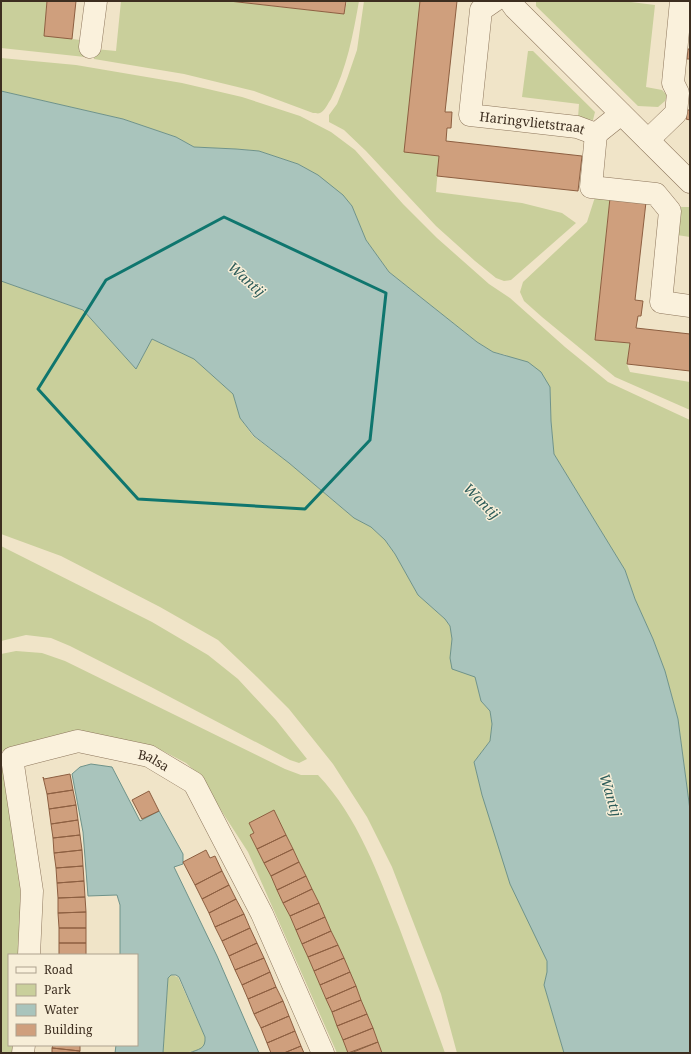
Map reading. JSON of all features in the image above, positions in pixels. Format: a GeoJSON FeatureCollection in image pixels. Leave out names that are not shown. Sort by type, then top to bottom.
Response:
{"type":"FeatureCollection","features":[{"type":"Feature","properties":{"kind":"street"},"geometry":{"type":"LineString","coordinates":[[90,47],[96,1]]}},
{"type":"Feature","properties":{"kind":"street","name":"Haringvlietstraat"},"geometry":{"type":"LineString","coordinates":[[494,1],[481,10],[470,115],[577,127],[596,134]]}},
{"type":"Feature","properties":{"kind":"street"},"geometry":{"type":"LineString","coordinates":[[510,1],[515,8],[690,182]]}},
{"type":"Feature","properties":{"kind":"street"},"geometry":{"type":"LineString","coordinates":[[648,140],[676,113],[678,93],[673,83],[681,1]]}},
{"type":"Feature","properties":{"kind":"street","name":"Haringvlietstraat"},"geometry":{"type":"LineString","coordinates":[[621,114],[596,134],[591,187],[656,194],[670,211],[661,302],[690,306]]}},
{"type":"Feature","properties":{"kind":"street","name":"Balsa"},"geometry":{"type":"LineString","coordinates":[[29,954],[32,891],[12,758],[78,741],[149,756],[194,783],[262,914],[323,1053]]}},
{"type":"Feature","properties":{"kind":"highlighted area"},"geometry":{"type":"Polygon","coordinates":[[[224,217],[386,293],[370,440],[305,509],[138,499],[38,389],[106,280],[224,217]]]}},
{"type":"Feature","properties":{"kind":"green space"},"geometry":{"type":"Polygon","coordinates":[[[1,1],[47,1],[44,35],[87,41],[85,57],[1,48],[1,1]]]}},
{"type":"Feature","properties":{"kind":"green space"},"geometry":{"type":"Polygon","coordinates":[[[121,1],[229,1],[344,14],[347,1],[359,1],[352,39],[337,87],[322,112],[313,113],[254,91],[184,74],[94,59],[95,49],[116,51],[121,1]]]}},
{"type":"Feature","properties":{"kind":"green space"},"geometry":{"type":"Polygon","coordinates":[[[364,1],[420,1],[439,156],[436,192],[522,203],[562,213],[576,223],[511,280],[504,281],[496,278],[475,261],[436,226],[366,151],[344,130],[329,122],[329,115],[337,104],[357,50],[364,1]]]}},
{"type":"Feature","properties":{"kind":"green space"},"geometry":{"type":"Polygon","coordinates":[[[536,1],[623,1],[655,5],[646,87],[662,90],[667,95],[665,101],[658,107],[638,106],[536,6],[536,1]]]}},
{"type":"Feature","properties":{"kind":"green space"},"geometry":{"type":"Polygon","coordinates":[[[528,51],[533,51],[595,112],[593,120],[578,118],[579,104],[522,97],[528,51]]]}},
{"type":"Feature","properties":{"kind":"green space"},"geometry":{"type":"Polygon","coordinates":[[[1,58],[76,65],[182,83],[242,97],[300,116],[331,132],[355,150],[403,204],[437,238],[489,284],[510,298],[565,347],[608,382],[690,420],[690,810],[678,719],[665,671],[653,639],[635,599],[625,570],[554,454],[550,387],[506,355],[493,352],[477,342],[389,272],[366,240],[352,206],[318,175],[298,164],[259,151],[194,147],[176,137],[123,119],[1,91],[1,58]]]}},
{"type":"Feature","properties":{"kind":"green space"},"geometry":{"type":"Polygon","coordinates":[[[595,197],[610,198],[595,340],[630,343],[627,364],[630,372],[690,382],[690,410],[615,377],[524,301],[520,292],[523,282],[587,222],[595,197]]]}},
{"type":"Feature","properties":{"kind":"green space"},"geometry":{"type":"Polygon","coordinates":[[[681,207],[690,207],[690,237],[677,235],[681,207]]]}},
{"type":"Feature","properties":{"kind":"green space"},"geometry":{"type":"Polygon","coordinates":[[[1,281],[83,310],[136,369],[152,339],[194,359],[233,394],[240,418],[253,436],[289,463],[354,518],[371,527],[385,540],[395,554],[418,595],[445,619],[450,626],[452,639],[450,658],[475,677],[481,701],[490,711],[492,724],[490,741],[474,762],[482,795],[547,962],[547,972],[544,985],[564,1053],[457,1053],[441,994],[392,867],[367,817],[333,764],[289,709],[218,640],[160,607],[61,556],[1,534],[1,281]]]}},
{"type":"Feature","properties":{"kind":"green space"},"geometry":{"type":"Polygon","coordinates":[[[1,546],[152,622],[208,655],[238,679],[276,720],[307,759],[299,763],[290,760],[151,687],[51,638],[26,635],[1,641],[1,546]]]}},
{"type":"Feature","properties":{"kind":"green space"},"geometry":{"type":"Polygon","coordinates":[[[16,651],[42,653],[65,661],[285,769],[301,775],[318,775],[345,809],[366,847],[405,943],[445,1053],[337,1053],[248,852],[197,773],[186,763],[163,751],[138,742],[108,738],[1,751],[1,654],[16,651]]]}},
{"type":"Feature","properties":{"kind":"green space"},"geometry":{"type":"Polygon","coordinates":[[[1,755],[19,859],[23,954],[8,954],[8,1046],[18,1046],[17,1053],[1,1053],[1,755]]]}},
{"type":"Feature","properties":{"kind":"green space"},"geometry":{"type":"Polygon","coordinates":[[[171,975],[178,977],[205,1037],[206,1044],[199,1050],[163,1053],[168,978],[171,975]]]}},
{"type":"Feature","properties":{"kind":"water","name":"Wantij"},"geometry":{"type":"Polygon","coordinates":[[[1,91],[123,119],[176,137],[194,147],[259,151],[298,164],[318,175],[343,195],[352,206],[366,240],[389,272],[477,342],[493,352],[528,362],[541,372],[550,387],[554,454],[625,570],[635,599],[653,639],[665,671],[678,719],[690,810],[690,1053],[564,1053],[544,985],[547,972],[547,961],[510,884],[482,795],[474,762],[490,741],[492,724],[490,711],[481,701],[475,677],[452,669],[450,658],[452,639],[450,626],[445,619],[418,595],[395,554],[385,540],[371,527],[354,518],[289,463],[254,436],[240,418],[233,394],[194,359],[152,339],[136,369],[83,310],[1,281],[1,91]]]}},
{"type":"Feature","properties":{"kind":"water"},"geometry":{"type":"Polygon","coordinates":[[[91,764],[112,767],[140,821],[159,811],[183,854],[183,864],[174,867],[217,956],[259,1053],[189,1053],[203,1046],[205,1037],[179,977],[176,975],[171,975],[168,978],[163,1053],[115,1053],[116,1046],[138,1046],[138,954],[120,954],[120,905],[117,895],[88,896],[83,832],[72,774],[80,767],[91,764]]]}},
{"type":"Feature","properties":{"kind":"building"},"geometry":{"type":"Polygon","coordinates":[[[47,1],[76,1],[72,39],[44,36],[47,1]]]}},
{"type":"Feature","properties":{"kind":"building"},"geometry":{"type":"Polygon","coordinates":[[[229,1],[346,1],[344,14],[229,1]]]}},
{"type":"Feature","properties":{"kind":"building"},"geometry":{"type":"Polygon","coordinates":[[[420,1],[457,1],[445,112],[452,112],[451,128],[447,128],[446,141],[582,156],[578,191],[437,176],[439,156],[404,152],[420,1]]]}},
{"type":"Feature","properties":{"kind":"building"},"geometry":{"type":"Polygon","coordinates":[[[688,49],[690,49],[690,59],[687,59],[688,49]]]}},
{"type":"Feature","properties":{"kind":"building"},"geometry":{"type":"Polygon","coordinates":[[[687,110],[690,110],[690,120],[686,119],[687,110]]]}},
{"type":"Feature","properties":{"kind":"building"},"geometry":{"type":"Polygon","coordinates":[[[610,198],[646,202],[635,300],[643,301],[641,316],[638,316],[636,328],[690,334],[690,371],[627,364],[630,343],[595,340],[610,198]]]}},
{"type":"Feature","properties":{"kind":"building"},"geometry":{"type":"Polygon","coordinates":[[[70,774],[73,790],[47,794],[43,777],[44,779],[70,774]]]}},
{"type":"Feature","properties":{"kind":"building"},"geometry":{"type":"Polygon","coordinates":[[[73,790],[76,805],[49,809],[47,794],[73,790]]]}},
{"type":"Feature","properties":{"kind":"building"},"geometry":{"type":"Polygon","coordinates":[[[149,791],[159,811],[142,819],[132,800],[149,791]]]}},
{"type":"Feature","properties":{"kind":"building"},"geometry":{"type":"Polygon","coordinates":[[[76,805],[78,820],[51,824],[49,809],[76,805]]]}},
{"type":"Feature","properties":{"kind":"building"},"geometry":{"type":"Polygon","coordinates":[[[274,810],[286,835],[257,849],[250,835],[254,833],[249,823],[274,810]]]}},
{"type":"Feature","properties":{"kind":"building"},"geometry":{"type":"Polygon","coordinates":[[[78,820],[80,835],[53,838],[51,824],[78,820]]]}},
{"type":"Feature","properties":{"kind":"building"},"geometry":{"type":"Polygon","coordinates":[[[80,835],[82,850],[54,853],[53,838],[80,835]]]}},
{"type":"Feature","properties":{"kind":"building"},"geometry":{"type":"Polygon","coordinates":[[[286,835],[293,849],[264,863],[257,849],[286,835]]]}},
{"type":"Feature","properties":{"kind":"building"},"geometry":{"type":"Polygon","coordinates":[[[293,849],[299,862],[271,876],[264,863],[293,849]]]}},
{"type":"Feature","properties":{"kind":"building"},"geometry":{"type":"Polygon","coordinates":[[[82,850],[83,866],[56,868],[54,853],[82,850]]]}},
{"type":"Feature","properties":{"kind":"building"},"geometry":{"type":"Polygon","coordinates":[[[206,850],[210,858],[215,856],[222,871],[195,885],[183,862],[206,850]]]}},
{"type":"Feature","properties":{"kind":"building"},"geometry":{"type":"Polygon","coordinates":[[[299,862],[306,876],[277,890],[271,876],[299,862]]]}},
{"type":"Feature","properties":{"kind":"building"},"geometry":{"type":"Polygon","coordinates":[[[83,866],[84,881],[57,883],[56,868],[83,866]]]}},
{"type":"Feature","properties":{"kind":"building"},"geometry":{"type":"Polygon","coordinates":[[[222,871],[229,885],[202,899],[195,885],[222,871]]]}},
{"type":"Feature","properties":{"kind":"building"},"geometry":{"type":"Polygon","coordinates":[[[306,876],[312,889],[283,903],[277,890],[306,876]]]}},
{"type":"Feature","properties":{"kind":"building"},"geometry":{"type":"Polygon","coordinates":[[[84,881],[85,897],[58,898],[57,883],[84,881]]]}},
{"type":"Feature","properties":{"kind":"building"},"geometry":{"type":"Polygon","coordinates":[[[229,885],[236,899],[209,913],[202,899],[229,885]]]}},
{"type":"Feature","properties":{"kind":"building"},"geometry":{"type":"Polygon","coordinates":[[[312,889],[319,903],[290,916],[283,903],[312,889]]]}},
{"type":"Feature","properties":{"kind":"building"},"geometry":{"type":"Polygon","coordinates":[[[85,897],[86,912],[58,913],[58,898],[85,897]]]}},
{"type":"Feature","properties":{"kind":"building"},"geometry":{"type":"Polygon","coordinates":[[[236,899],[244,914],[215,927],[209,913],[236,899]]]}},
{"type":"Feature","properties":{"kind":"building"},"geometry":{"type":"Polygon","coordinates":[[[319,903],[325,917],[296,930],[290,916],[319,903]]]}},
{"type":"Feature","properties":{"kind":"building"},"geometry":{"type":"Polygon","coordinates":[[[86,912],[86,928],[59,928],[58,913],[86,912]]]}},
{"type":"Feature","properties":{"kind":"building"},"geometry":{"type":"Polygon","coordinates":[[[244,914],[250,928],[222,941],[215,927],[244,914]]]}},
{"type":"Feature","properties":{"kind":"building"},"geometry":{"type":"Polygon","coordinates":[[[325,917],[331,931],[302,944],[296,930],[325,917]]]}},
{"type":"Feature","properties":{"kind":"building"},"geometry":{"type":"Polygon","coordinates":[[[59,928],[86,928],[86,943],[59,943],[59,928]]]}},
{"type":"Feature","properties":{"kind":"building"},"geometry":{"type":"Polygon","coordinates":[[[250,928],[257,943],[229,956],[222,941],[250,928]]]}},
{"type":"Feature","properties":{"kind":"building"},"geometry":{"type":"Polygon","coordinates":[[[331,931],[338,945],[308,957],[302,944],[331,931]]]}},
{"type":"Feature","properties":{"kind":"building"},"geometry":{"type":"Polygon","coordinates":[[[59,943],[86,943],[86,954],[59,954],[59,943]]]}},
{"type":"Feature","properties":{"kind":"building"},"geometry":{"type":"Polygon","coordinates":[[[257,943],[264,958],[235,970],[229,956],[257,943]]]}},
{"type":"Feature","properties":{"kind":"building"},"geometry":{"type":"Polygon","coordinates":[[[338,945],[344,958],[314,971],[308,957],[338,945]]]}},
{"type":"Feature","properties":{"kind":"building"},"geometry":{"type":"Polygon","coordinates":[[[264,958],[270,972],[242,985],[235,970],[264,958]]]}},
{"type":"Feature","properties":{"kind":"building"},"geometry":{"type":"Polygon","coordinates":[[[344,958],[350,972],[320,985],[314,971],[344,958]]]}},
{"type":"Feature","properties":{"kind":"building"},"geometry":{"type":"Polygon","coordinates":[[[270,972],[276,987],[248,999],[242,985],[270,972]]]}},
{"type":"Feature","properties":{"kind":"building"},"geometry":{"type":"Polygon","coordinates":[[[350,972],[356,986],[326,999],[320,985],[350,972]]]}},
{"type":"Feature","properties":{"kind":"building"},"geometry":{"type":"Polygon","coordinates":[[[356,986],[361,1000],[332,1012],[326,999],[356,986]]]}},
{"type":"Feature","properties":{"kind":"building"},"geometry":{"type":"Polygon","coordinates":[[[276,987],[283,1001],[254,1014],[248,999],[276,987]]]}},
{"type":"Feature","properties":{"kind":"building"},"geometry":{"type":"Polygon","coordinates":[[[361,1000],[367,1014],[337,1026],[332,1012],[361,1000]]]}},
{"type":"Feature","properties":{"kind":"building"},"geometry":{"type":"Polygon","coordinates":[[[283,1001],[289,1016],[261,1028],[254,1014],[283,1001]]]}},
{"type":"Feature","properties":{"kind":"building"},"geometry":{"type":"Polygon","coordinates":[[[367,1014],[373,1028],[343,1040],[337,1026],[367,1014]]]}},
{"type":"Feature","properties":{"kind":"building"},"geometry":{"type":"Polygon","coordinates":[[[289,1016],[295,1031],[267,1043],[261,1028],[289,1016]]]}},
{"type":"Feature","properties":{"kind":"building"},"geometry":{"type":"Polygon","coordinates":[[[373,1028],[378,1042],[348,1053],[343,1040],[373,1028]]]}},
{"type":"Feature","properties":{"kind":"building"},"geometry":{"type":"Polygon","coordinates":[[[295,1031],[301,1046],[284,1053],[271,1053],[267,1043],[295,1031]]]}},
{"type":"Feature","properties":{"kind":"building"},"geometry":{"type":"Polygon","coordinates":[[[378,1042],[382,1053],[351,1053],[378,1042]]]}},
{"type":"Feature","properties":{"kind":"building"},"geometry":{"type":"Polygon","coordinates":[[[53,1046],[80,1046],[80,1051],[52,1048],[53,1046]]]}},
{"type":"Feature","properties":{"kind":"building"},"geometry":{"type":"Polygon","coordinates":[[[301,1046],[304,1053],[284,1053],[301,1046]]]}},
{"type":"Feature","properties":{"kind":"building"},"geometry":{"type":"Polygon","coordinates":[[[52,1048],[80,1051],[79,1053],[52,1053],[52,1048]]]}}]}
